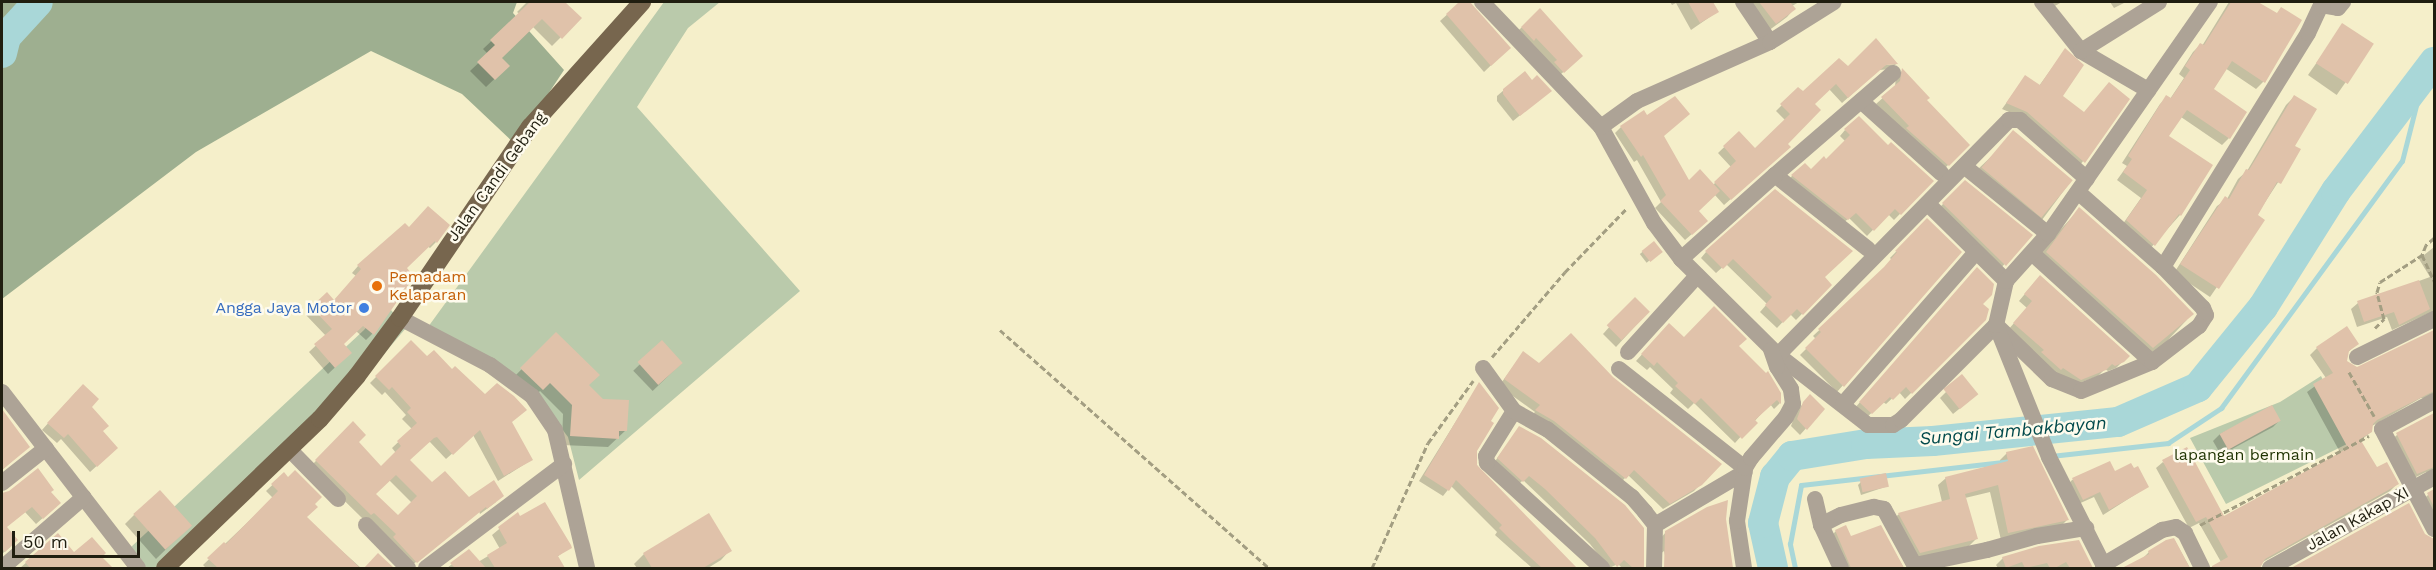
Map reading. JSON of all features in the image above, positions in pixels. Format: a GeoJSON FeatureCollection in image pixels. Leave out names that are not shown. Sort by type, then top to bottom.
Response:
{"type":"FeatureCollection","features":[{"type":"Feature","properties":{"kind":"main road","name":"Jalan Candi Gebang"},"geometry":{"type":"LineString","coordinates":[[165,568],[289,449],[357,376],[400,318],[530,128],[642,2]]}},
{"type":"Feature","properties":{"kind":"street"},"geometry":{"type":"LineString","coordinates":[[1482,2],[1601,127],[1654,223],[1681,259],[1775,352],[1868,425],[1893,425],[1996,325],[2006,281],[2048,234],[2210,2]]}},
{"type":"Feature","properties":{"kind":"street"},"geometry":{"type":"LineString","coordinates":[[1743,2],[1770,42]]}},
{"type":"Feature","properties":{"kind":"street"},"geometry":{"type":"LineString","coordinates":[[1601,127],[1637,101],[1770,42],[1834,2]]}},
{"type":"Feature","properties":{"kind":"street"},"geometry":{"type":"LineString","coordinates":[[2042,2],[2081,51],[2148,90]]}},
{"type":"Feature","properties":{"kind":"street"},"geometry":{"type":"LineString","coordinates":[[2081,51],[2158,2]]}},
{"type":"Feature","properties":{"kind":"street"},"geometry":{"type":"LineString","coordinates":[[2163,267],[2308,33],[2319,3],[2337,8],[2343,2]]}},
{"type":"Feature","properties":{"kind":"street"},"geometry":{"type":"LineString","coordinates":[[1681,259],[1893,73]]}},
{"type":"Feature","properties":{"kind":"street"},"geometry":{"type":"LineString","coordinates":[[1862,101],[1941,173]]}},
{"type":"Feature","properties":{"kind":"street"},"geometry":{"type":"LineString","coordinates":[[1744,568],[1737,520],[1745,470],[1751,458],[1786,417],[1793,404],[1791,389],[1772,356],[2014,118],[2020,120],[2203,308],[2206,315],[2199,326],[2152,363],[2081,391],[2052,379],[1996,325]]}},
{"type":"Feature","properties":{"kind":"street"},"geometry":{"type":"LineString","coordinates":[[1964,166],[2048,234]]}},
{"type":"Feature","properties":{"kind":"street"},"geometry":{"type":"LineString","coordinates":[[1775,175],[1868,249]]}},
{"type":"Feature","properties":{"kind":"street"},"geometry":{"type":"LineString","coordinates":[[1928,204],[2006,281]]}},
{"type":"Feature","properties":{"kind":"street"},"geometry":{"type":"LineString","coordinates":[[1843,404],[1976,252]]}},
{"type":"Feature","properties":{"kind":"street"},"geometry":{"type":"LineString","coordinates":[[2032,253],[2152,363]]}},
{"type":"Feature","properties":{"kind":"street"},"geometry":{"type":"LineString","coordinates":[[1628,352],[1697,276]]}},
{"type":"Feature","properties":{"kind":"street"},"geometry":{"type":"LineString","coordinates":[[400,318],[490,365],[532,396],[555,430],[587,568]]}},
{"type":"Feature","properties":{"kind":"street"},"geometry":{"type":"LineString","coordinates":[[2357,357],[2434,319]]}},
{"type":"Feature","properties":{"kind":"street"},"geometry":{"type":"LineString","coordinates":[[1996,325],[2049,457],[2104,567],[2170,526],[2176,526],[2185,533],[2202,568]]}},
{"type":"Feature","properties":{"kind":"street"},"geometry":{"type":"LineString","coordinates":[[1483,368],[1514,411],[1556,435],[1632,497],[1655,525],[1654,568]]}},
{"type":"Feature","properties":{"kind":"street"},"geometry":{"type":"LineString","coordinates":[[1619,369],[1745,470]]}},
{"type":"Feature","properties":{"kind":"street"},"geometry":{"type":"LineString","coordinates":[[2,392],[138,568]]}},
{"type":"Feature","properties":{"kind":"street"},"geometry":{"type":"LineString","coordinates":[[2434,401],[2382,429],[2415,487],[2434,529]]}},
{"type":"Feature","properties":{"kind":"street"},"geometry":{"type":"LineString","coordinates":[[1514,411],[1486,456],[1487,463],[1602,568]]}},
{"type":"Feature","properties":{"kind":"street"},"geometry":{"type":"LineString","coordinates":[[2,483],[46,448]]}},
{"type":"Feature","properties":{"kind":"street"},"geometry":{"type":"LineString","coordinates":[[289,449],[338,499]]}},
{"type":"Feature","properties":{"kind":"street"},"geometry":{"type":"LineString","coordinates":[[426,568],[564,464]]}},
{"type":"Feature","properties":{"kind":"street"},"geometry":{"type":"LineString","coordinates":[[1655,525],[1745,470]]}},
{"type":"Feature","properties":{"kind":"street","name":"Jalan Kakap XI"},"geometry":{"type":"LineString","coordinates":[[2270,568],[2434,477]]}},
{"type":"Feature","properties":{"kind":"street"},"geometry":{"type":"LineString","coordinates":[[2,568],[84,497]]}},
{"type":"Feature","properties":{"kind":"street"},"geometry":{"type":"LineString","coordinates":[[1815,499],[1821,525],[1841,568]]}},
{"type":"Feature","properties":{"kind":"street"},"geometry":{"type":"LineString","coordinates":[[1821,525],[1841,515],[1879,507],[1888,513],[1915,567],[2037,536],[2086,528]]}},
{"type":"Feature","properties":{"kind":"street"},"geometry":{"type":"LineString","coordinates":[[366,525],[408,568]]}},
{"type":"Feature","properties":{"kind":"path"},"geometry":{"type":"LineString","coordinates":[[1372,568],[1428,443],[1483,368],[1565,272],[1638,196]]}},
{"type":"Feature","properties":{"kind":"path"},"geometry":{"type":"LineString","coordinates":[[2370,332],[2384,319],[2377,292],[2380,282],[2422,255],[2426,245],[2434,238]]}},
{"type":"Feature","properties":{"kind":"path"},"geometry":{"type":"LineString","coordinates":[[2422,255],[2434,281]]}},
{"type":"Feature","properties":{"kind":"path"},"geometry":{"type":"LineString","coordinates":[[1000,330],[1269,568]]}},
{"type":"Feature","properties":{"kind":"path"},"geometry":{"type":"LineString","coordinates":[[2185,533],[2382,429],[2349,370],[2352,361],[2357,357]]}},
{"type":"Feature","properties":{"kind":"green space"},"geometry":{"type":"Polygon","coordinates":[[[2,2],[517,2],[513,13],[564,70],[515,144],[462,94],[371,51],[196,152],[2,299],[2,2]]]}},
{"type":"Feature","properties":{"kind":"green space"},"geometry":{"type":"Polygon","coordinates":[[[664,2],[720,2],[688,28],[637,107],[800,291],[579,480],[568,437],[538,397],[428,327],[664,2]]]}},
{"type":"Feature","properties":{"kind":"green space"},"geometry":{"type":"Polygon","coordinates":[[[386,304],[406,328],[320,429],[177,568],[146,568],[131,547],[364,330],[386,304]]]}},
{"type":"Feature","properties":{"kind":"green space","name":"lapangan bermain"},"geometry":{"type":"Polygon","coordinates":[[[2321,376],[2353,441],[2226,504],[2190,438],[2280,402],[2321,376]]]}},
{"type":"Feature","properties":{"kind":"building"},"geometry":{"type":"Polygon","coordinates":[[[530,2],[565,2],[582,18],[562,39],[542,19],[502,58],[510,66],[495,80],[477,62],[495,45],[490,40],[530,2]]]}},
{"type":"Feature","properties":{"kind":"building"},"geometry":{"type":"Polygon","coordinates":[[[1459,2],[1470,2],[1511,48],[1491,66],[1446,14],[1459,2]]]}},
{"type":"Feature","properties":{"kind":"building"},"geometry":{"type":"Polygon","coordinates":[[[1688,2],[1713,2],[1719,12],[1700,23],[1688,2]]]}},
{"type":"Feature","properties":{"kind":"building"},"geometry":{"type":"Polygon","coordinates":[[[1759,2],[1790,2],[1796,9],[1776,24],[1759,2]]]}},
{"type":"Feature","properties":{"kind":"building"},"geometry":{"type":"Polygon","coordinates":[[[2231,2],[2258,2],[2277,13],[2281,7],[2302,20],[2265,83],[2232,61],[2214,89],[2247,112],[2230,139],[2187,110],[2169,136],[2213,165],[2181,216],[2179,214],[2155,246],[2126,220],[2147,190],[2123,172],[2132,159],[2128,156],[2166,95],[2171,98],[2190,70],[2185,66],[2200,43],[2204,45],[2231,2]]]}},
{"type":"Feature","properties":{"kind":"building"},"geometry":{"type":"Polygon","coordinates":[[[1540,8],[1583,56],[1564,73],[1554,62],[1557,60],[1536,38],[1534,41],[1521,27],[1540,8]]]}},
{"type":"Feature","properties":{"kind":"building"},"geometry":{"type":"Polygon","coordinates":[[[2342,23],[2374,44],[2348,84],[2316,63],[2342,23]]]}},
{"type":"Feature","properties":{"kind":"building"},"geometry":{"type":"Polygon","coordinates":[[[1876,38],[1898,64],[1886,65],[1848,98],[1836,84],[1815,104],[1821,110],[1788,144],[1791,147],[1731,200],[1714,182],[1736,161],[1723,146],[1739,131],[1755,148],[1790,114],[1780,104],[1798,87],[1803,91],[1839,58],[1848,66],[1876,38]]]}},
{"type":"Feature","properties":{"kind":"building"},"geometry":{"type":"Polygon","coordinates":[[[2065,48],[2084,65],[2063,96],[2084,112],[2109,82],[2130,99],[2085,163],[2027,112],[2006,103],[2025,75],[2040,85],[2065,48]]]}},
{"type":"Feature","properties":{"kind":"building"},"geometry":{"type":"Polygon","coordinates":[[[1902,68],[1930,98],[1927,100],[1970,145],[1949,166],[1906,128],[1909,126],[1881,97],[1900,81],[1902,68]]]}},
{"type":"Feature","properties":{"kind":"building"},"geometry":{"type":"Polygon","coordinates":[[[1525,71],[1532,80],[1537,75],[1552,91],[1520,116],[1503,94],[1503,89],[1525,71]]]}},
{"type":"Feature","properties":{"kind":"building"},"geometry":{"type":"Polygon","coordinates":[[[2294,95],[2317,109],[2295,146],[2301,149],[2281,184],[2277,182],[2258,215],[2265,220],[2219,289],[2180,264],[2225,196],[2229,199],[2246,169],[2249,170],[2294,95]]]}},
{"type":"Feature","properties":{"kind":"building"},"geometry":{"type":"Polygon","coordinates":[[[1675,96],[1690,114],[1664,136],[1689,180],[1700,169],[1720,191],[1699,211],[1708,221],[1692,235],[1660,201],[1666,195],[1643,155],[1641,157],[1620,126],[1644,110],[1647,115],[1675,96]]]}},
{"type":"Feature","properties":{"kind":"building"},"geometry":{"type":"Polygon","coordinates":[[[1859,116],[1888,145],[1891,142],[1934,181],[1901,215],[1895,209],[1874,231],[1856,213],[1848,220],[1791,175],[1805,163],[1811,169],[1824,156],[1826,159],[1850,135],[1844,129],[1859,116]]]}},
{"type":"Feature","properties":{"kind":"building"},"geometry":{"type":"Polygon","coordinates":[[[2013,130],[2073,180],[2041,218],[1982,168],[2013,130]]]}},
{"type":"Feature","properties":{"kind":"building"},"geometry":{"type":"Polygon","coordinates":[[[1965,180],[2033,235],[2006,266],[1942,203],[1965,180]]]}},
{"type":"Feature","properties":{"kind":"building"},"geometry":{"type":"Polygon","coordinates":[[[1775,189],[1853,251],[1825,277],[1832,285],[1803,315],[1797,309],[1783,323],[1765,305],[1772,297],[1733,259],[1723,269],[1705,251],[1775,189]]]}},
{"type":"Feature","properties":{"kind":"building"},"geometry":{"type":"Polygon","coordinates":[[[428,206],[450,225],[437,243],[435,241],[407,268],[414,277],[374,335],[363,326],[344,344],[352,353],[335,368],[314,344],[332,329],[311,307],[327,292],[334,300],[361,269],[357,265],[405,223],[409,227],[428,206]]]}},
{"type":"Feature","properties":{"kind":"building"},"geometry":{"type":"Polygon","coordinates":[[[2079,207],[2156,275],[2194,314],[2153,348],[2046,252],[2079,207]]]}},
{"type":"Feature","properties":{"kind":"building"},"geometry":{"type":"Polygon","coordinates":[[[1927,218],[1962,252],[1844,387],[1805,348],[1821,332],[1818,329],[1884,267],[1897,252],[1895,251],[1927,218]]]}},
{"type":"Feature","properties":{"kind":"building"},"geometry":{"type":"Polygon","coordinates":[[[1654,241],[1663,252],[1650,262],[1642,251],[1654,241]]]}},
{"type":"Feature","properties":{"kind":"building"},"geometry":{"type":"Polygon","coordinates":[[[1977,267],[1994,284],[1992,295],[1983,304],[1989,309],[1986,320],[1912,394],[1906,387],[1893,400],[1890,397],[1872,414],[1859,402],[1977,267]]]}},
{"type":"Feature","properties":{"kind":"building"},"geometry":{"type":"Polygon","coordinates":[[[2040,275],[2130,356],[2124,362],[2115,366],[2112,364],[2106,370],[2081,380],[2063,368],[2061,370],[2041,352],[2044,350],[2013,323],[2032,301],[2024,294],[2040,275]]]}},
{"type":"Feature","properties":{"kind":"building"},"geometry":{"type":"Polygon","coordinates":[[[2419,280],[2430,309],[2399,325],[2394,312],[2364,322],[2357,301],[2419,280]]]}},
{"type":"Feature","properties":{"kind":"building"},"geometry":{"type":"Polygon","coordinates":[[[1635,297],[1650,312],[1622,340],[1607,325],[1635,297]]]}},
{"type":"Feature","properties":{"kind":"building"},"geometry":{"type":"Polygon","coordinates":[[[1714,306],[1747,339],[1739,346],[1766,373],[1768,371],[1781,393],[1781,404],[1777,400],[1755,420],[1758,423],[1742,439],[1701,398],[1695,404],[1675,386],[1678,383],[1657,362],[1654,366],[1641,354],[1669,323],[1684,337],[1714,306]]]}},
{"type":"Feature","properties":{"kind":"building"},"geometry":{"type":"Polygon","coordinates":[[[2347,326],[2359,344],[2349,351],[2347,361],[2357,367],[2434,330],[2434,391],[2377,420],[2373,424],[2372,432],[2360,439],[2377,467],[2387,462],[2399,484],[2265,559],[2260,568],[2212,568],[2228,557],[2206,517],[2196,522],[2162,460],[2187,447],[2224,516],[2348,448],[2313,384],[2333,373],[2316,347],[2347,326]]]}},
{"type":"Feature","properties":{"kind":"building"},"geometry":{"type":"Polygon","coordinates":[[[556,332],[600,375],[589,385],[603,399],[629,400],[627,431],[619,431],[619,439],[570,436],[572,405],[550,383],[543,390],[520,368],[556,332]]]}},
{"type":"Feature","properties":{"kind":"building"},"geometry":{"type":"Polygon","coordinates":[[[1571,333],[1613,377],[1722,464],[1702,485],[1670,504],[1634,470],[1626,479],[1554,421],[1535,410],[1540,405],[1504,379],[1523,351],[1539,363],[1571,333]]]}},
{"type":"Feature","properties":{"kind":"building"},"geometry":{"type":"Polygon","coordinates":[[[411,340],[427,356],[434,350],[452,369],[455,366],[485,394],[497,383],[527,410],[512,422],[533,460],[504,476],[480,430],[453,455],[437,437],[410,460],[432,482],[445,471],[469,497],[494,480],[504,496],[487,509],[486,507],[417,563],[393,537],[396,534],[374,513],[371,515],[315,460],[353,421],[366,435],[359,442],[381,466],[401,446],[397,441],[417,423],[407,412],[411,408],[392,387],[389,390],[375,376],[411,340]],[[396,475],[376,494],[398,515],[417,496],[396,475]]]}},
{"type":"Feature","properties":{"kind":"building"},"geometry":{"type":"Polygon","coordinates":[[[662,340],[683,363],[658,385],[637,362],[662,340]]]}},
{"type":"Feature","properties":{"kind":"building"},"geometry":{"type":"Polygon","coordinates":[[[1962,374],[1978,394],[1960,409],[1943,389],[1962,374]]]}},
{"type":"Feature","properties":{"kind":"building"},"geometry":{"type":"Polygon","coordinates":[[[1479,382],[1499,408],[1491,421],[1494,423],[1477,451],[1477,465],[1577,568],[1542,568],[1499,528],[1502,525],[1456,480],[1449,491],[1424,475],[1479,382]]]}},
{"type":"Feature","properties":{"kind":"building"},"geometry":{"type":"Polygon","coordinates":[[[83,384],[99,399],[92,407],[109,426],[103,431],[118,448],[97,467],[68,434],[64,438],[47,423],[83,384]]]}},
{"type":"Feature","properties":{"kind":"building"},"geometry":{"type":"Polygon","coordinates":[[[1810,394],[1825,409],[1807,430],[1797,419],[1803,402],[1810,394]]]}},
{"type":"Feature","properties":{"kind":"building"},"geometry":{"type":"Polygon","coordinates":[[[2272,405],[2281,421],[2228,450],[2220,434],[2272,405]]]}},
{"type":"Feature","properties":{"kind":"building"},"geometry":{"type":"Polygon","coordinates":[[[2,409],[30,447],[2,470],[2,409]]]}},
{"type":"Feature","properties":{"kind":"building"},"geometry":{"type":"Polygon","coordinates":[[[2434,413],[2434,467],[2417,474],[2396,433],[2434,413]]]}},
{"type":"Feature","properties":{"kind":"building"},"geometry":{"type":"Polygon","coordinates":[[[1519,426],[1541,438],[1625,505],[1644,528],[1644,568],[1633,568],[1624,560],[1617,567],[1595,538],[1545,489],[1529,476],[1523,482],[1497,458],[1519,426]]]}},
{"type":"Feature","properties":{"kind":"building"},"geometry":{"type":"Polygon","coordinates":[[[2033,446],[2069,520],[2008,533],[1998,485],[1965,494],[1978,539],[1920,553],[1898,513],[1950,499],[1945,477],[2008,461],[2006,452],[2033,446]]]}},
{"type":"Feature","properties":{"kind":"building"},"geometry":{"type":"Polygon","coordinates":[[[2110,461],[2115,471],[2131,463],[2134,468],[2138,466],[2149,487],[2109,510],[2100,492],[2083,500],[2072,478],[2110,461]]]}},
{"type":"Feature","properties":{"kind":"building"},"geometry":{"type":"Polygon","coordinates":[[[38,468],[54,490],[51,492],[61,503],[43,519],[32,507],[7,527],[18,540],[5,552],[2,548],[2,493],[9,491],[38,468]]]}},
{"type":"Feature","properties":{"kind":"building"},"geometry":{"type":"Polygon","coordinates":[[[295,470],[322,497],[315,504],[318,507],[307,517],[360,568],[218,568],[207,558],[224,542],[226,544],[278,491],[271,484],[284,472],[288,477],[295,470]]]}},
{"type":"Feature","properties":{"kind":"building"},"geometry":{"type":"Polygon","coordinates":[[[1886,473],[1889,487],[1863,492],[1860,479],[1886,473]]]}},
{"type":"Feature","properties":{"kind":"building"},"geometry":{"type":"Polygon","coordinates":[[[2434,489],[2434,507],[2427,493],[2434,489]]]}},
{"type":"Feature","properties":{"kind":"building"},"geometry":{"type":"Polygon","coordinates":[[[160,490],[192,526],[165,550],[133,514],[160,490]]]}},
{"type":"Feature","properties":{"kind":"building"},"geometry":{"type":"Polygon","coordinates":[[[1728,500],[1726,519],[1733,568],[1664,568],[1665,531],[1707,507],[1728,500]]]}},
{"type":"Feature","properties":{"kind":"building"},"geometry":{"type":"Polygon","coordinates":[[[545,502],[572,548],[558,556],[565,568],[495,568],[487,555],[507,543],[498,527],[518,512],[520,516],[545,502]]]}},
{"type":"Feature","properties":{"kind":"building"},"geometry":{"type":"Polygon","coordinates":[[[2409,503],[2425,534],[2434,539],[2434,568],[2291,568],[2409,503]]]}},
{"type":"Feature","properties":{"kind":"building"},"geometry":{"type":"Polygon","coordinates":[[[709,513],[732,551],[703,568],[652,568],[643,553],[709,513]]]}},
{"type":"Feature","properties":{"kind":"building"},"geometry":{"type":"Polygon","coordinates":[[[1846,525],[1851,536],[1881,525],[1904,568],[1851,568],[1835,530],[1846,525]]]}},
{"type":"Feature","properties":{"kind":"building"},"geometry":{"type":"Polygon","coordinates":[[[58,533],[74,552],[92,537],[106,553],[102,557],[113,568],[30,568],[25,562],[58,533]]]}},
{"type":"Feature","properties":{"kind":"building"},"geometry":{"type":"Polygon","coordinates":[[[2174,538],[2190,568],[2122,568],[2149,554],[2148,551],[2166,540],[2174,538]]]}},
{"type":"Feature","properties":{"kind":"building"},"geometry":{"type":"Polygon","coordinates":[[[2079,540],[2093,568],[2070,568],[2066,562],[2055,568],[2050,568],[2047,563],[2025,568],[2022,562],[2006,568],[2002,557],[2039,546],[2079,540]]]}},
{"type":"Feature","properties":{"kind":"building"},"geometry":{"type":"Polygon","coordinates":[[[469,549],[486,568],[455,568],[450,563],[469,549]]]}},
{"type":"Feature","properties":{"kind":"building"},"geometry":{"type":"Polygon","coordinates":[[[378,553],[394,568],[364,568],[378,553]]]}},
{"type":"Feature","properties":{"kind":"waterway"},"geometry":{"type":"LineString","coordinates":[[2,53],[6,37],[38,2]]}},
{"type":"Feature","properties":{"kind":"waterway","name":"Sungai Tambakbayan"},"geometry":{"type":"LineString","coordinates":[[1773,568],[1763,523],[1775,477],[1792,456],[1866,444],[1933,441],[2118,422],[2198,387],[2263,307],[2336,191],[2434,62]]}},
{"type":"Feature","properties":{"kind":"waterway"},"geometry":{"type":"LineString","coordinates":[[2051,456],[2168,443],[2221,408],[2402,161],[2424,74],[2434,67]]}},
{"type":"Feature","properties":{"kind":"waterway"},"geometry":{"type":"LineString","coordinates":[[1795,568],[1790,544],[1801,485],[2012,461]]}},
{"type":"Feature","properties":{"kind":"place","name":"Pemadam Kelaparan"},"geometry":{"type":"Point","coordinates":[377,286]}},
{"type":"Feature","properties":{"kind":"place","name":"Angga Jaya Motor"},"geometry":{"type":"Point","coordinates":[364,308]}}]}
